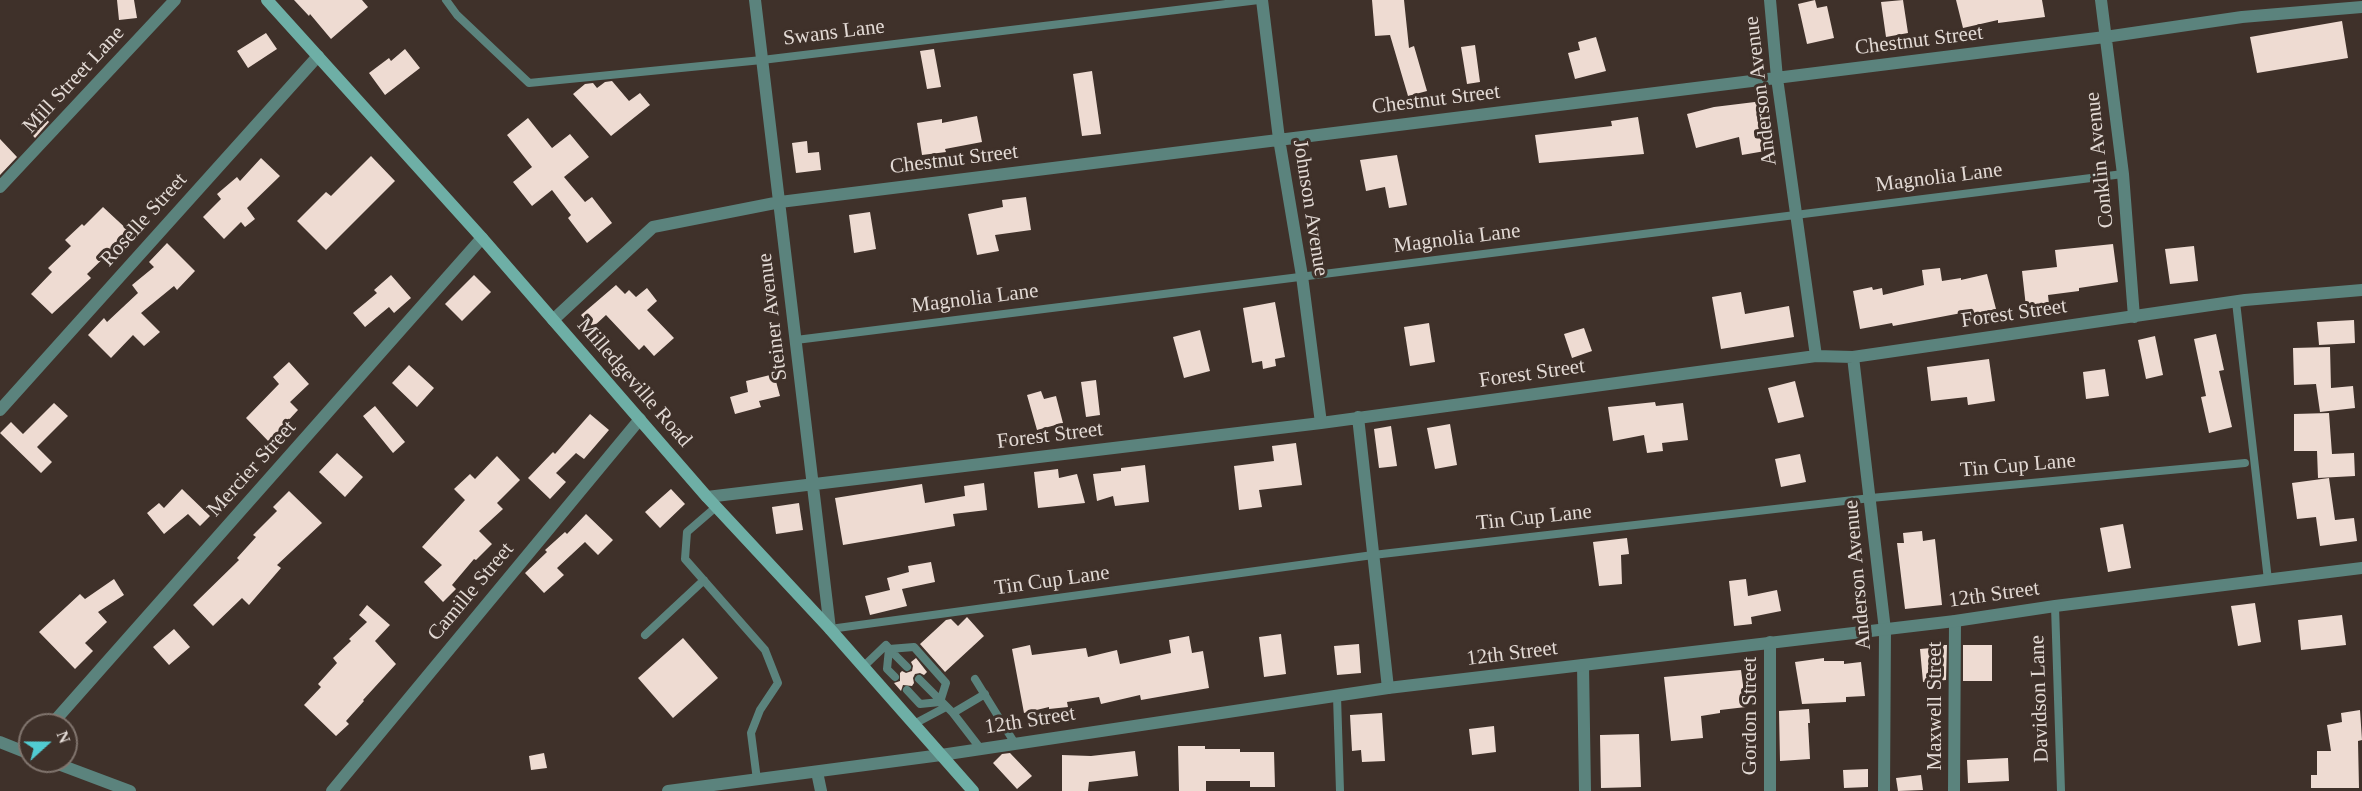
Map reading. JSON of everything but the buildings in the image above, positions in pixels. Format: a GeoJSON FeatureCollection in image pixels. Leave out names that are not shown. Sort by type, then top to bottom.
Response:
{"type":"FeatureCollection","features":[{"type":"Feature","properties":{"kind":"main road","name":"Milledgeville Road"},"geometry":{"type":"LineString","coordinates":[[267,0],[482,238],[711,502],[830,629],[974,791]]}},
{"type":"Feature","properties":{"kind":"street","name":"Mill Street Lane"},"geometry":{"type":"LineString","coordinates":[[0,187],[176,0]]}},
{"type":"Feature","properties":{"kind":"street","name":"Steiner Avenue"},"geometry":{"type":"LineString","coordinates":[[754,0],[830,629]]}},
{"type":"Feature","properties":{"kind":"street","name":"Johnson Avenue"},"geometry":{"type":"LineString","coordinates":[[1261,0],[1279,139],[1302,276],[1321,423]]}},
{"type":"Feature","properties":{"kind":"street","name":"Anderson Avenue"},"geometry":{"type":"LineString","coordinates":[[1770,0],[1777,78],[1816,356]]}},
{"type":"Feature","properties":{"kind":"street","name":"Conklin Avenue"},"geometry":{"type":"LineString","coordinates":[[2101,0],[2123,174],[2134,317]]}},
{"type":"Feature","properties":{"kind":"street","name":"Chestnut Street"},"geometry":{"type":"LineString","coordinates":[[553,320],[653,227],[780,202],[2104,37],[2242,17],[2362,7]]}},
{"type":"Feature","properties":{"kind":"street","name":"Roselle Street"},"geometry":{"type":"LineString","coordinates":[[0,410],[318,56]]}},
{"type":"Feature","properties":{"kind":"street","name":"Mercier Street"},"geometry":{"type":"LineString","coordinates":[[62,713],[482,238]]}},
{"type":"Feature","properties":{"kind":"street","name":"Forest Street"},"geometry":{"type":"LineString","coordinates":[[711,502],[813,485],[1321,423],[1816,356],[1853,357],[2236,302],[2362,290]]}},
{"type":"Feature","properties":{"kind":"street","name":"Anderson Avenue"},"geometry":{"type":"LineString","coordinates":[[1853,357],[1885,630],[1884,791]]}},
{"type":"Feature","properties":{"kind":"street"},"geometry":{"type":"LineString","coordinates":[[1358,417],[1388,688]]}},
{"type":"Feature","properties":{"kind":"street","name":"Camille Street"},"geometry":{"type":"LineString","coordinates":[[332,791],[640,419]]}},
{"type":"Feature","properties":{"kind":"street","name":"12th Street"},"geometry":{"type":"LineString","coordinates":[[668,791],[941,755],[1014,742],[1388,688],[1885,630],[2055,606],[2362,568]]}},
{"type":"Feature","properties":{"kind":"street","name":"Maxwell Street"},"geometry":{"type":"LineString","coordinates":[[1954,791],[1955,621]]}},
{"type":"Feature","properties":{"kind":"street","name":"Gordon Street"},"geometry":{"type":"LineString","coordinates":[[1770,642],[1770,791]]}},
{"type":"Feature","properties":{"kind":"street"},"geometry":{"type":"LineString","coordinates":[[1583,665],[1585,791]]}},
{"type":"Feature","properties":{"kind":"street"},"geometry":{"type":"LineString","coordinates":[[0,742],[18,748]]}},
{"type":"Feature","properties":{"kind":"street"},"geometry":{"type":"LineString","coordinates":[[78,772],[130,791]]}},
{"type":"Feature","properties":{"kind":"street"},"geometry":{"type":"LineString","coordinates":[[817,772],[821,791]]}},
{"type":"Feature","properties":{"kind":"lane","name":"Swans Lane"},"geometry":{"type":"LineString","coordinates":[[446,0],[457,15],[529,83],[762,60],[1261,0]]}},
{"type":"Feature","properties":{"kind":"lane","name":"Magnolia Lane"},"geometry":{"type":"LineString","coordinates":[[796,340],[2123,174]]}},
{"type":"Feature","properties":{"kind":"lane"},"geometry":{"type":"LineString","coordinates":[[2236,302],[2268,580]]}},
{"type":"Feature","properties":{"kind":"lane","name":"Tin Cup Lane"},"geometry":{"type":"LineString","coordinates":[[830,629],[1373,555],[1871,498],[2245,463]]}},
{"type":"Feature","properties":{"kind":"lane"},"geometry":{"type":"LineString","coordinates":[[711,502],[687,532],[685,559],[765,650],[778,683],[760,710],[751,733],[757,780]]}},
{"type":"Feature","properties":{"kind":"lane"},"geometry":{"type":"LineString","coordinates":[[645,635],[704,580]]}},
{"type":"Feature","properties":{"kind":"lane","name":"Davidson Lane"},"geometry":{"type":"LineString","coordinates":[[2055,606],[2061,791]]}},
{"type":"Feature","properties":{"kind":"lane"},"geometry":{"type":"LineString","coordinates":[[863,667],[886,645],[906,667]]}},
{"type":"Feature","properties":{"kind":"lane"},"geometry":{"type":"LineString","coordinates":[[889,649],[914,647],[946,682],[947,707]]}},
{"type":"Feature","properties":{"kind":"lane"},"geometry":{"type":"LineString","coordinates":[[889,649],[887,669],[895,677]]}},
{"type":"Feature","properties":{"kind":"lane"},"geometry":{"type":"LineString","coordinates":[[919,679],[947,707],[980,748]]}},
{"type":"Feature","properties":{"kind":"lane"},"geometry":{"type":"LineString","coordinates":[[975,679],[1014,742]]}},
{"type":"Feature","properties":{"kind":"lane"},"geometry":{"type":"LineString","coordinates":[[907,690],[920,704],[947,707]]}},
{"type":"Feature","properties":{"kind":"lane"},"geometry":{"type":"LineString","coordinates":[[914,724],[947,707],[985,694]]}},
{"type":"Feature","properties":{"kind":"lane"},"geometry":{"type":"LineString","coordinates":[[1337,696],[1340,791]]}}]}
